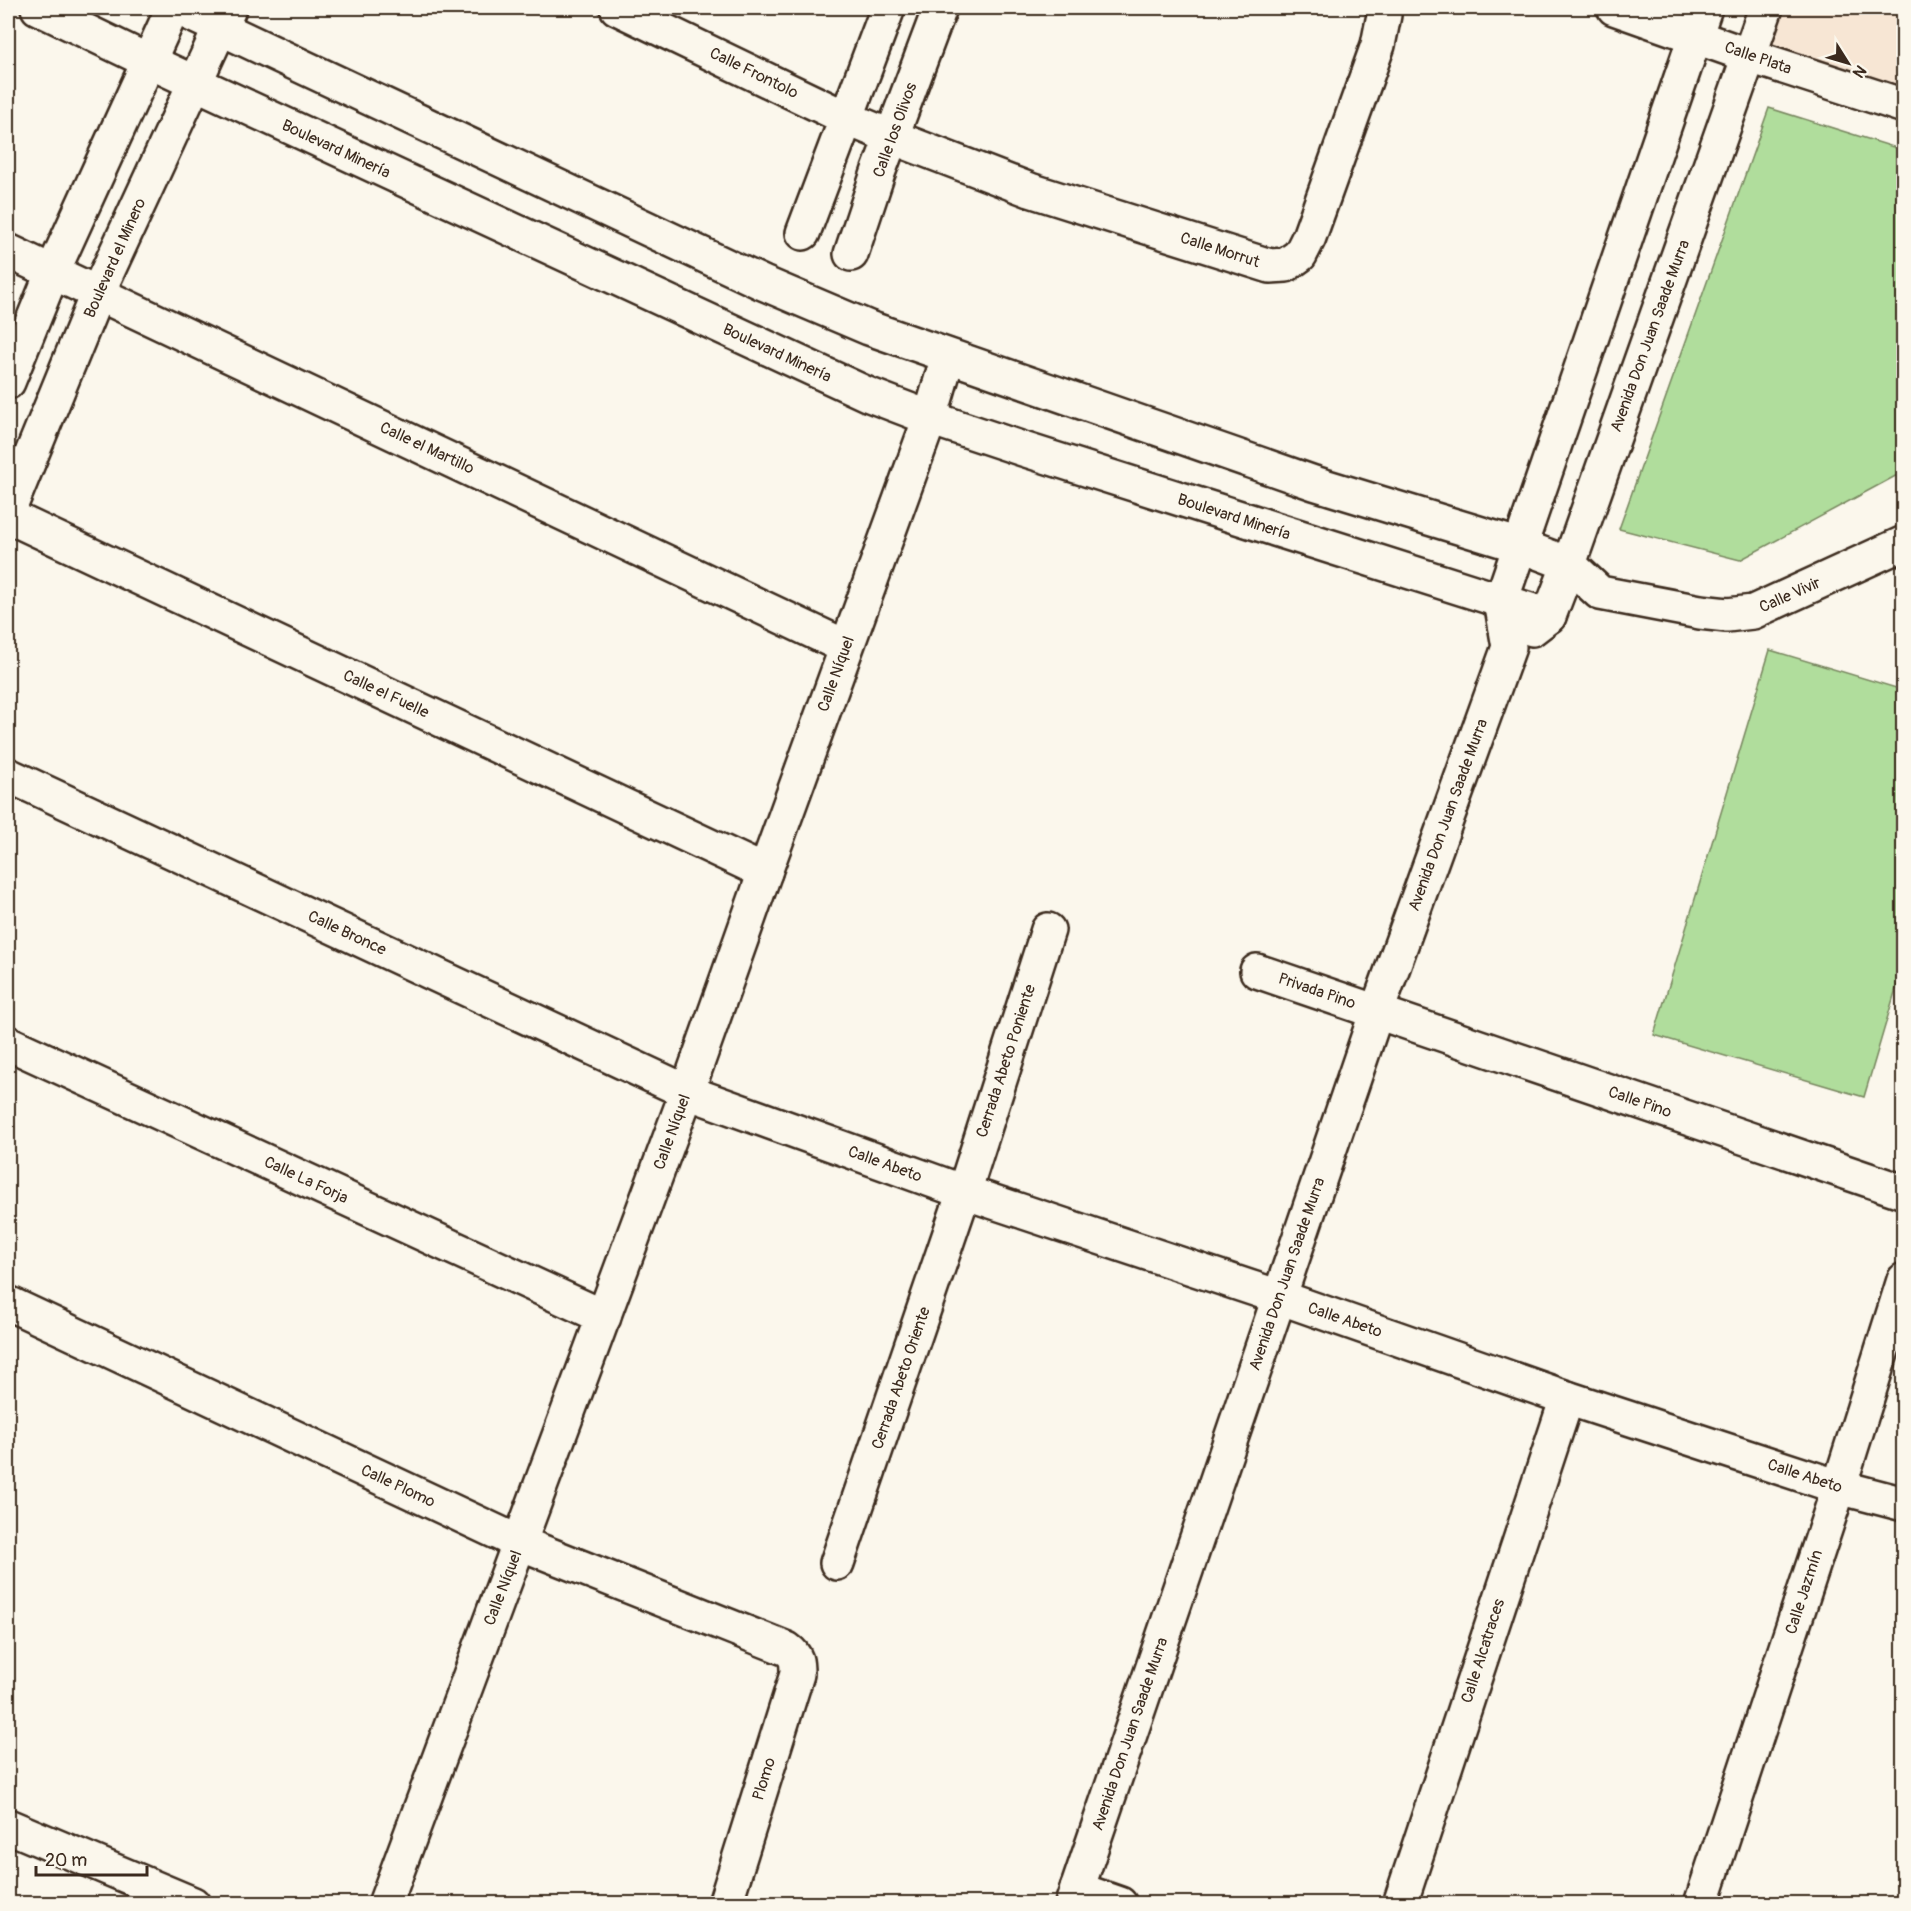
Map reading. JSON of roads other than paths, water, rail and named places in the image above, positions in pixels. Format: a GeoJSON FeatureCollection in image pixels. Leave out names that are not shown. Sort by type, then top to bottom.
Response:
{"type":"FeatureCollection","features":[{"type":"Feature","properties":{"kind":"street","name":"Boulevard Minería"},"geometry":{"type":"LineString","coordinates":[[38,8],[856,389],[930,418],[1549,616]]}},
{"type":"Feature","properties":{"kind":"street"},"geometry":{"type":"LineString","coordinates":[[8,382],[53,272],[173,8]]}},
{"type":"Feature","properties":{"kind":"street"},"geometry":{"type":"LineString","coordinates":[[178,8],[225,18],[763,283],[869,328],[1314,483],[1521,546],[1569,564],[1600,593],[1549,616],[1509,647],[1501,602],[1521,546],[1701,22]]}},
{"type":"Feature","properties":{"kind":"street","name":"Calle Frontolo"},"geometry":{"type":"LineString","coordinates":[[617,8],[846,118],[892,137]]}},
{"type":"Feature","properties":{"kind":"street"},"geometry":{"type":"LineString","coordinates":[[803,233],[888,8]]}},
{"type":"Feature","properties":{"kind":"street","name":"Calle los Olivos"},"geometry":{"type":"LineString","coordinates":[[851,254],[940,8]]}},
{"type":"Feature","properties":{"kind":"street","name":"Calle Morrut"},"geometry":{"type":"LineString","coordinates":[[892,137],[1030,190],[1270,266],[1286,265],[1300,255],[1309,237],[1378,45],[1384,15],[1383,8]]}},
{"type":"Feature","properties":{"kind":"street","name":"Calle Plata"},"geometry":{"type":"LineString","coordinates":[[1614,8],[1701,22],[1750,56],[1904,106]]}},
{"type":"Feature","properties":{"kind":"street","name":"Avenida Don Juan Saade Murra"},"geometry":{"type":"LineString","coordinates":[[1549,616],[1766,8]]}},
{"type":"Feature","properties":{"kind":"street","name":"Boulevard el Minero"},"geometry":{"type":"LineString","coordinates":[[8,514],[98,292],[225,18]]}},
{"type":"Feature","properties":{"kind":"street","name":"Calle el Martillo"},"geometry":{"type":"LineString","coordinates":[[8,251],[846,647]]}},
{"type":"Feature","properties":{"kind":"street","name":"Calle Níquel"},"geometry":{"type":"LineString","coordinates":[[385,1904],[687,1092],[930,418],[948,356]]}},
{"type":"Feature","properties":{"kind":"street","name":"Calle el Fuelle"},"geometry":{"type":"LineString","coordinates":[[8,514],[765,872]]}},
{"type":"Feature","properties":{"kind":"street","name":"Calle Vivir"},"geometry":{"type":"LineString","coordinates":[[1600,593],[1700,612],[1727,615],[1753,612],[1904,543]]}},
{"type":"Feature","properties":{"kind":"street","name":"Avenida Don Juan Saade Murra"},"geometry":{"type":"LineString","coordinates":[[1074,1896],[1377,1011],[1509,647]]}},
{"type":"Feature","properties":{"kind":"street","name":"Calle Bronce"},"geometry":{"type":"LineString","coordinates":[[8,775],[687,1092]]}},
{"type":"Feature","properties":{"kind":"street","name":"Cerrada Abeto Poniente"},"geometry":{"type":"LineString","coordinates":[[964,1192],[1048,930]]}},
{"type":"Feature","properties":{"kind":"street","name":"Privada Pino"},"geometry":{"type":"LineString","coordinates":[[1257,971],[1377,1011]]}},
{"type":"Feature","properties":{"kind":"street","name":"Calle Pino"},"geometry":{"type":"LineString","coordinates":[[1377,1011],[1904,1192]]}},
{"type":"Feature","properties":{"kind":"street","name":"Calle La Forja"},"geometry":{"type":"LineString","coordinates":[[8,1043],[604,1317]]}},
{"type":"Feature","properties":{"kind":"street","name":"Calle Abeto"},"geometry":{"type":"LineString","coordinates":[[687,1092],[964,1192],[1278,1297],[1567,1398],[1839,1487],[1904,1504]]}},
{"type":"Feature","properties":{"kind":"street","name":"Cerrada Abeto Oriente"},"geometry":{"type":"LineString","coordinates":[[837,1563],[964,1192]]}},
{"type":"Feature","properties":{"kind":"street","name":"Calle Jazmín"},"geometry":{"type":"LineString","coordinates":[[1701,1904],[1839,1487],[1904,1280]]}},
{"type":"Feature","properties":{"kind":"street","name":"Calle Plomo"},"geometry":{"type":"LineString","coordinates":[[8,1303],[520,1543],[787,1648],[794,1654]]}},
{"type":"Feature","properties":{"kind":"street","name":"Calle Alcatraces"},"geometry":{"type":"LineString","coordinates":[[1400,1904],[1567,1398]]}},
{"type":"Feature","properties":{"kind":"street","name":"Plomo"},"geometry":{"type":"LineString","coordinates":[[725,1904],[797,1674],[794,1654]]}},
{"type":"Feature","properties":{"kind":"street"},"geometry":{"type":"LineString","coordinates":[[8,1826],[194,1904]]}},
{"type":"Feature","properties":{"kind":"street"},"geometry":{"type":"LineString","coordinates":[[1074,1896],[1120,1904]]}}]}
